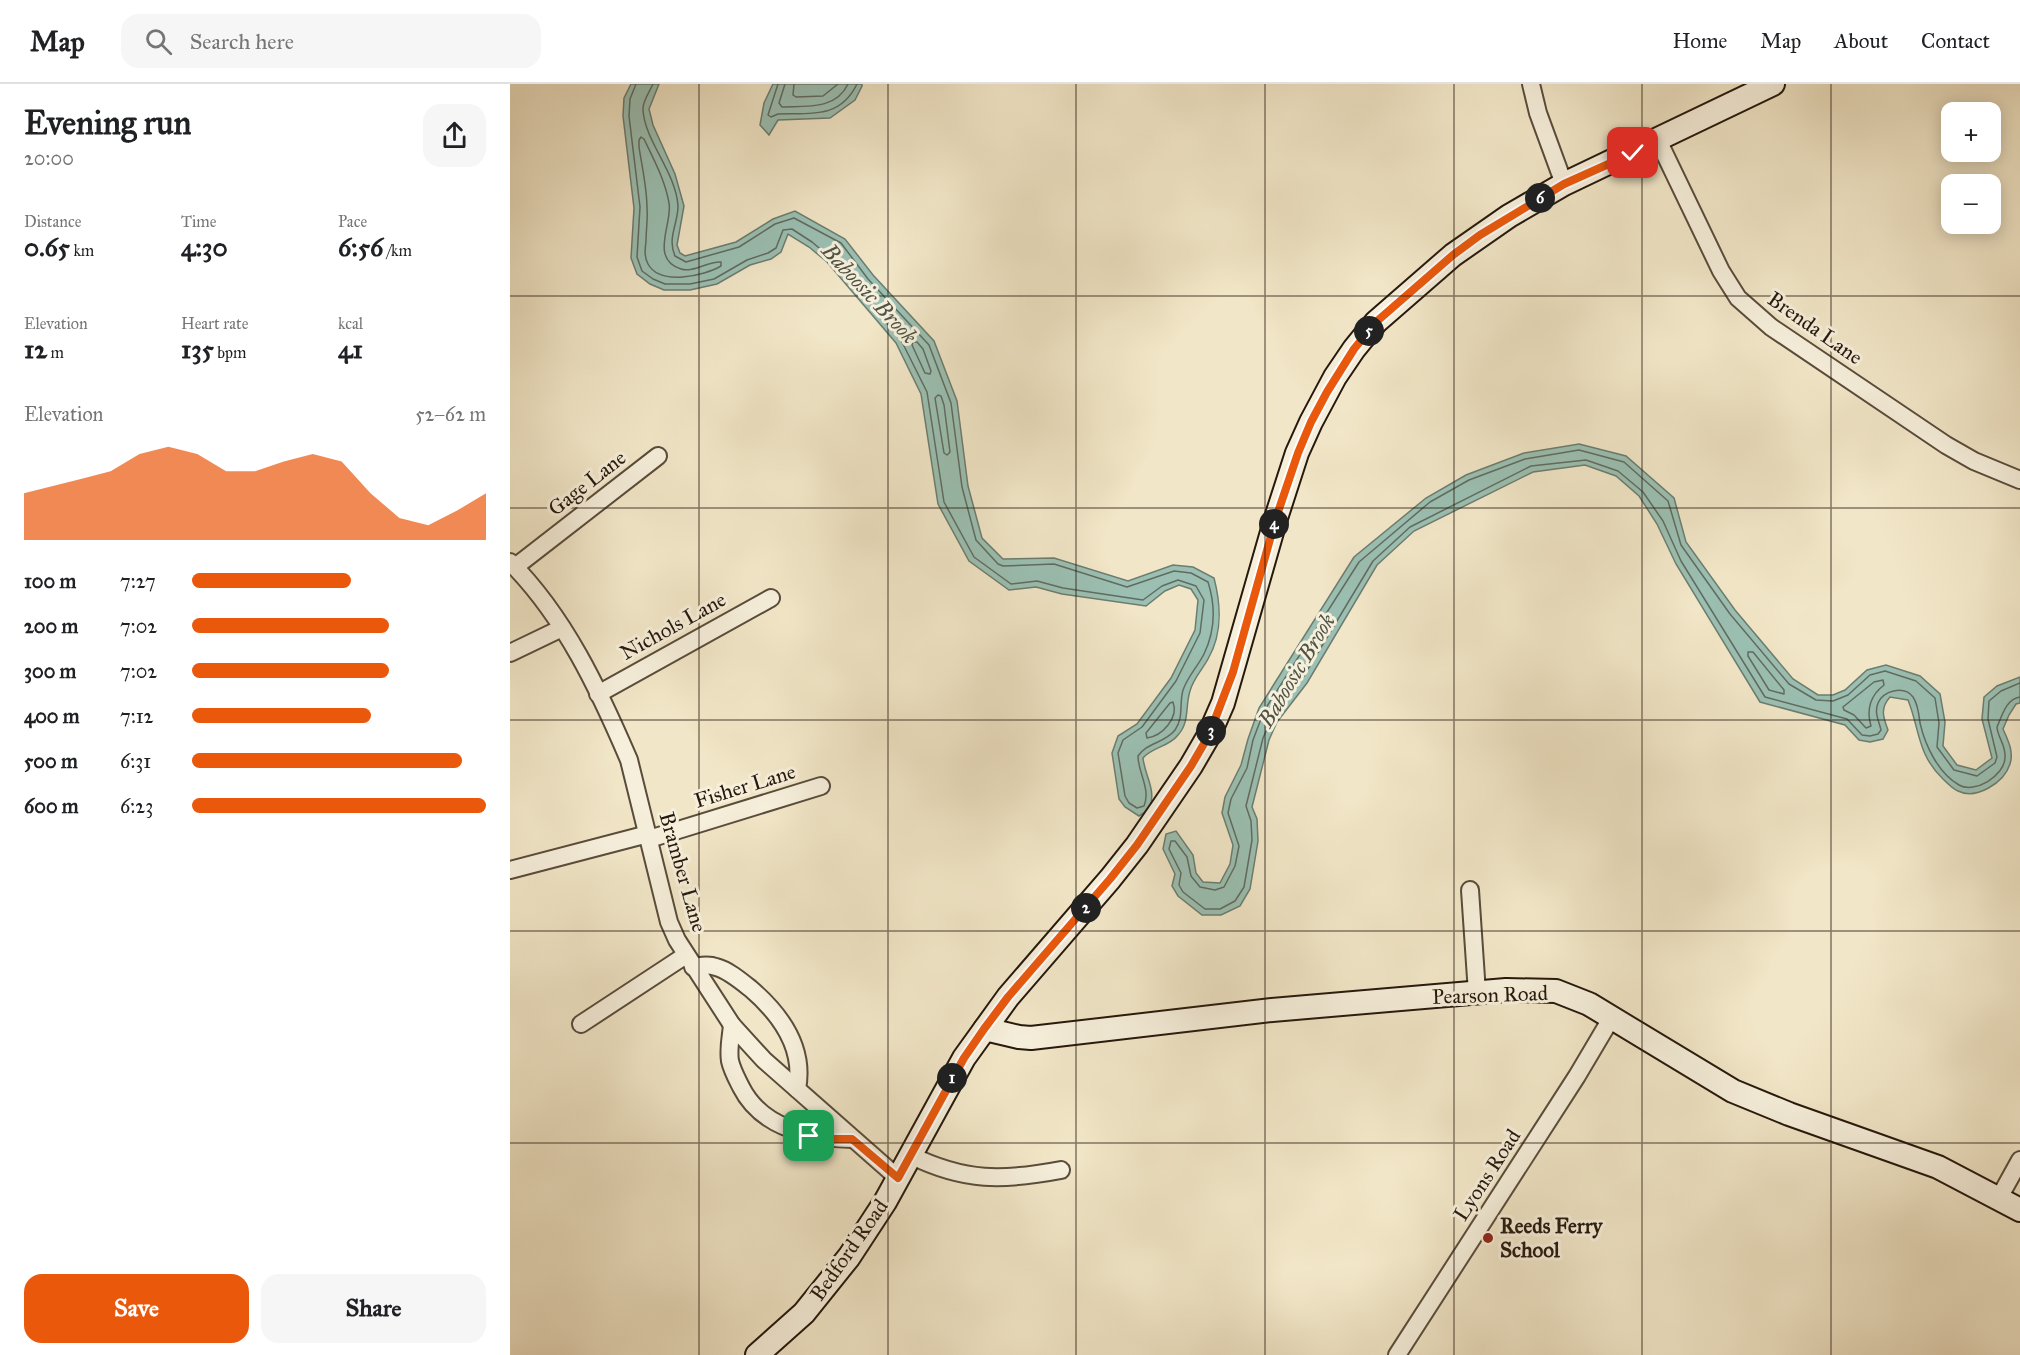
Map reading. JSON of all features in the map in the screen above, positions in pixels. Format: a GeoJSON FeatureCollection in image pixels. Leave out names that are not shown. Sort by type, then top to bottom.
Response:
{"type":"FeatureCollection","features":[{"type":"Feature","properties":{"kind":"street"},"geometry":{"type":"LineString","coordinates":[[1531,84],[1538,113],[1564,184]]}},
{"type":"Feature","properties":{"kind":"street","name":"Bedford Road"},"geometry":{"type":"LineString","coordinates":[[757,1355],[804,1313],[829,1284],[865,1234],[964,1058],[984,1029],[1008,997],[1104,887],[1137,845],[1172,795],[1209,735],[1222,703],[1276,518],[1298,453],[1311,422],[1335,377],[1354,349],[1376,322],[1453,255],[1509,216],[1564,184],[1773,84]]}},
{"type":"Feature","properties":{"kind":"street","name":"Brenda Lane"},"geometry":{"type":"LineString","coordinates":[[1658,140],[1713,257],[1729,285],[1748,308],[1771,327],[1946,445],[1974,461],[2020,480]]}},
{"type":"Feature","properties":{"kind":"street","name":"Gage Lane"},"geometry":{"type":"LineString","coordinates":[[512,565],[658,456]]}},
{"type":"Feature","properties":{"kind":"street","name":"Bramber Lane"},"geometry":{"type":"LineString","coordinates":[[512,565],[529,581],[562,628],[598,694],[629,760],[669,922],[689,961],[732,1024],[764,1060],[898,1178]]}},
{"type":"Feature","properties":{"kind":"street","name":"Nichols Lane"},"geometry":{"type":"LineString","coordinates":[[598,694],[771,598]]}},
{"type":"Feature","properties":{"kind":"street"},"geometry":{"type":"LineString","coordinates":[[510,653],[562,628]]}},
{"type":"Feature","properties":{"kind":"street","name":"Fisher Lane"},"geometry":{"type":"LineString","coordinates":[[510,870],[648,837],[821,786]]}},
{"type":"Feature","properties":{"kind":"street"},"geometry":{"type":"LineString","coordinates":[[1470,890],[1477,993]]}},
{"type":"Feature","properties":{"kind":"street"},"geometry":{"type":"LineString","coordinates":[[581,1024],[689,961],[719,967],[742,981],[768,1004],[787,1030],[800,1064],[797,1089]]}},
{"type":"Feature","properties":{"kind":"street","name":"Pearson Road"},"geometry":{"type":"LineString","coordinates":[[984,1029],[1020,1038],[1031,1038],[1272,1010],[1477,993],[1556,991],[1589,1004],[1733,1091],[1789,1114],[1938,1167],[2020,1210]]}},
{"type":"Feature","properties":{"kind":"street","name":"Lyons Road"},"geometry":{"type":"LineString","coordinates":[[1397,1355],[1577,1076],[1612,1017]]}},
{"type":"Feature","properties":{"kind":"street"},"geometry":{"type":"LineString","coordinates":[[732,1024],[729,1045],[730,1062],[743,1092],[755,1108],[769,1119],[809,1136],[852,1139]]}},
{"type":"Feature","properties":{"kind":"street"},"geometry":{"type":"LineString","coordinates":[[910,1155],[935,1168],[994,1179],[1061,1170]]}},
{"type":"Feature","properties":{"kind":"street"},"geometry":{"type":"LineString","coordinates":[[1999,1198],[2020,1160]]}},
{"type":"Feature","properties":{"kind":"water","name":"Baboosic Brook"},"geometry":{"type":"Polygon","coordinates":[[[631,84],[659,84],[649,109],[653,125],[675,174],[684,206],[677,245],[680,253],[685,256],[736,242],[773,219],[795,211],[845,239],[873,275],[934,341],[957,401],[968,486],[982,538],[1003,559],[1054,558],[1128,581],[1173,565],[1193,567],[1214,578],[1219,609],[1216,639],[1208,659],[1191,687],[1184,725],[1174,739],[1143,758],[1152,794],[1150,809],[1139,816],[1125,807],[1119,799],[1112,753],[1118,736],[1137,724],[1171,678],[1195,630],[1198,600],[1191,589],[1179,585],[1165,591],[1146,606],[1062,594],[1036,587],[1009,590],[969,561],[938,504],[921,394],[896,343],[827,262],[788,234],[781,252],[771,259],[750,265],[717,284],[690,290],[664,290],[650,284],[637,274],[631,258],[634,208],[623,116],[624,98],[631,84]]]}},
{"type":"Feature","properties":{"kind":"water"},"geometry":{"type":"Polygon","coordinates":[[[773,84],[862,84],[862,86],[855,100],[830,118],[778,120],[769,135],[760,125],[764,103],[773,84]]]}},
{"type":"Feature","properties":{"kind":"water","name":"Baboosic Brook"},"geometry":{"type":"Polygon","coordinates":[[[1579,444],[1626,456],[1674,498],[1686,542],[1735,610],[1793,679],[1818,695],[1833,695],[1845,690],[1867,670],[1886,665],[1920,676],[1940,694],[1945,722],[1943,746],[1957,765],[1976,770],[1992,758],[1982,719],[1984,697],[1997,686],[2020,677],[2020,703],[2016,704],[2003,729],[2011,755],[2010,764],[2002,778],[1988,788],[1973,793],[1958,791],[1950,786],[1928,760],[1908,700],[1890,697],[1883,713],[1888,730],[1883,739],[1870,742],[1859,740],[1845,725],[1760,702],[1676,564],[1657,524],[1639,496],[1616,476],[1585,465],[1533,472],[1414,531],[1377,565],[1307,683],[1277,722],[1269,740],[1252,807],[1257,819],[1258,841],[1250,889],[1240,906],[1221,915],[1202,915],[1178,896],[1172,886],[1175,874],[1163,849],[1166,834],[1176,831],[1193,855],[1196,873],[1203,882],[1220,883],[1230,864],[1233,845],[1222,813],[1225,797],[1241,765],[1259,708],[1354,557],[1426,498],[1466,475],[1524,453],[1579,444]]]}},
{"type":"Feature","properties":{"kind":"place","name":"Reeds Ferry School"},"geometry":{"type":"Point","coordinates":[1488,1238]}},
{"type":"Feature","properties":{"kind":"route"},"geometry":{"type":"LineString","coordinates":[[809,1136],[852,1139],[898,1178],[933,1111],[984,1029],[1008,997],[1137,845],[1191,766],[1209,735],[1233,672],[1276,518],[1298,453],[1311,422],[1335,377],[1354,349],[1376,322],[1453,255],[1480,235],[1564,184],[1633,153]]}}]}
